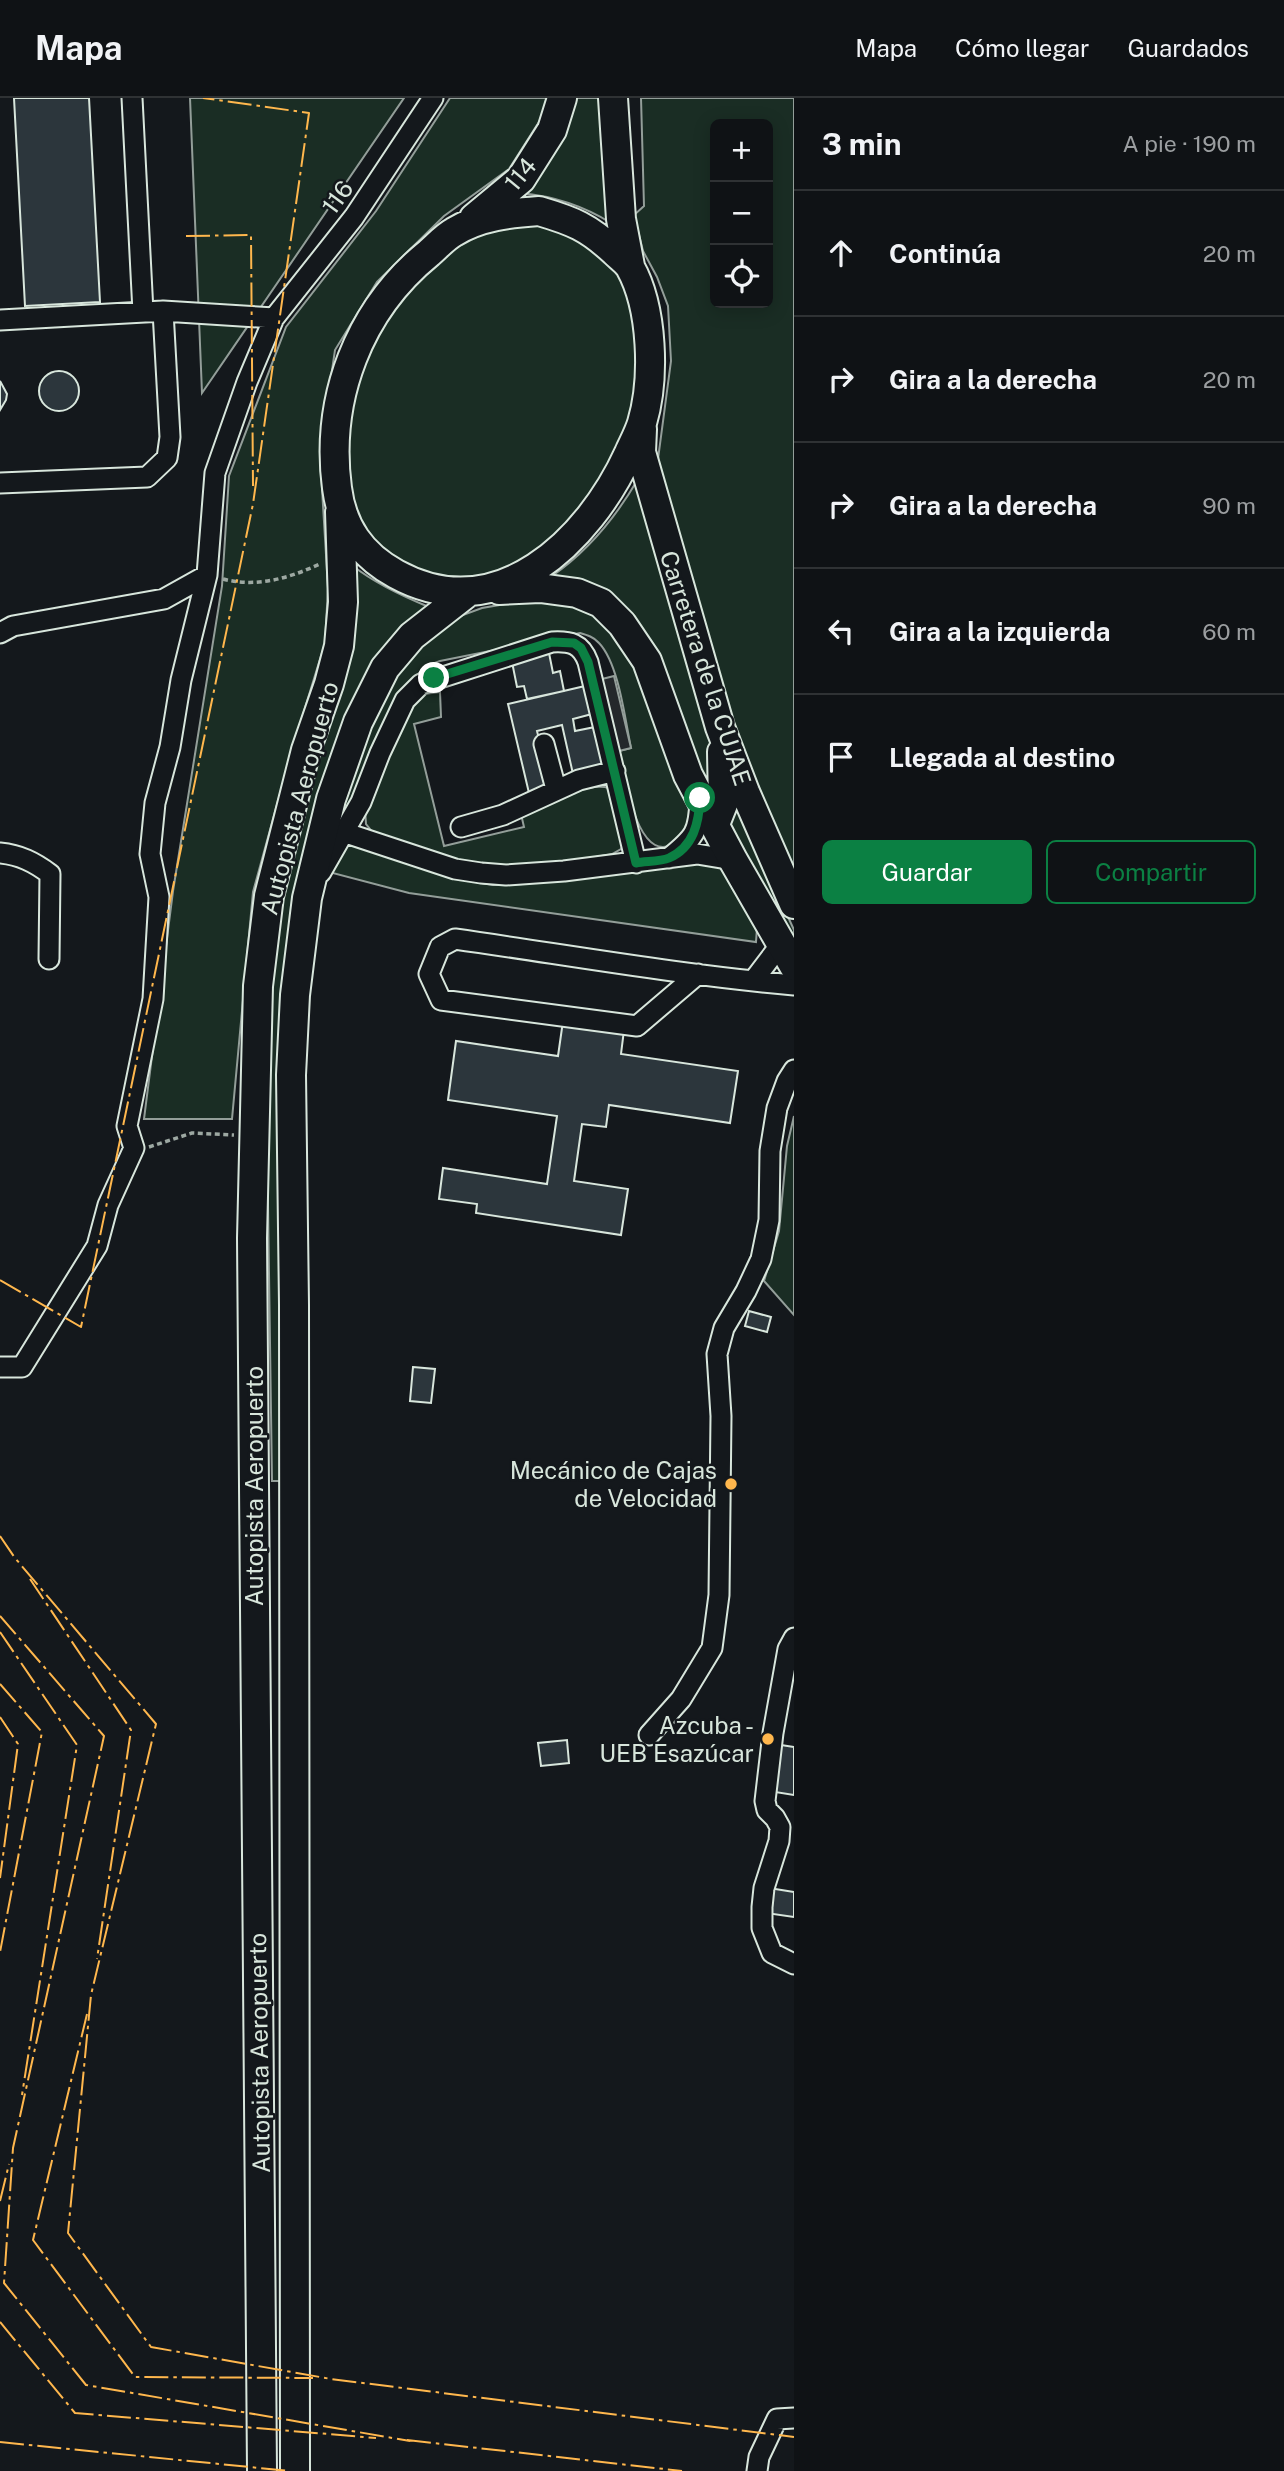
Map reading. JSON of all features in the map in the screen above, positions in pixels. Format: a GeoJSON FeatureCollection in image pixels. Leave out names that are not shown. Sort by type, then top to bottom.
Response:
{"type":"FeatureCollection","features":[{"type":"Feature","properties":{"kind":"highway","name":"114"},"geometry":{"type":"LineString","coordinates":[[454,232],[491,206],[521,179],[552,130],[562,98]]}},
{"type":"Feature","properties":{"kind":"highway"},"geometry":{"type":"LineString","coordinates":[[477,591],[518,578],[550,558],[582,529],[614,485],[642,425],[650,385],[648,316],[630,266],[621,219],[613,98]]}},
{"type":"Feature","properties":{"kind":"highway"},"geometry":{"type":"LineString","coordinates":[[454,232],[500,214],[539,211],[575,222],[598,236],[630,266]]}},
{"type":"Feature","properties":{"kind":"highway","name":"Autopista Aeropuerto"},"geometry":{"type":"LineString","coordinates":[[261,2471],[252,1238],[258,986],[269,896],[306,750],[330,684],[339,646],[343,602],[342,555],[334,470],[335,428],[341,387],[368,323],[390,291],[414,265],[454,232]]}},
{"type":"Feature","properties":{"kind":"highway","name":"Carretera de la CUJAE"},"geometry":{"type":"LineString","coordinates":[[642,425],[641,452],[720,727],[794,904]]}},
{"type":"Feature","properties":{"kind":"highway","name":"Carretera de la CUJAE"},"geometry":{"type":"LineString","coordinates":[[340,512],[351,534],[368,553],[392,572],[415,584],[444,591],[540,588],[577,593],[601,603],[622,624],[647,662],[688,775],[788,955]]}},
{"type":"Feature","properties":{"kind":"highway","name":"Autopista Aeropuerto"},"geometry":{"type":"LineString","coordinates":[[295,2471],[294,1305],[291,1075],[295,995],[307,898],[331,799],[358,722],[385,668],[412,636],[477,591]]}},
{"type":"Feature","properties":{"kind":"highway"},"geometry":{"type":"LineString","coordinates":[[715,824],[723,804],[724,772],[720,727]]}},
{"type":"Feature","properties":{"kind":"street"},"geometry":{"type":"LineString","coordinates":[[132,98],[143,312]]}},
{"type":"Feature","properties":{"kind":"street","name":"116"},"geometry":{"type":"LineString","coordinates":[[134,1148],[127,1126],[153,999],[159,897],[150,854],[155,803],[170,747],[181,680],[207,575],[215,474],[247,382],[274,318],[354,217],[433,98]]}},
{"type":"Feature","properties":{"kind":"street"},"geometry":{"type":"LineString","coordinates":[[0,482],[147,477],[167,458],[170,437],[163,311]]}},
{"type":"Feature","properties":{"kind":"street"},"geometry":{"type":"LineString","coordinates":[[0,320],[163,311],[274,318]]}},
{"type":"Feature","properties":{"kind":"street"},"geometry":{"type":"LineString","coordinates":[[1,631],[13,626],[164,599],[207,575]]}},
{"type":"Feature","properties":{"kind":"street"},"geometry":{"type":"LineString","coordinates":[[301,951],[320,874],[361,802],[405,700],[421,684],[552,642],[574,643],[586,655],[636,863]]}},
{"type":"Feature","properties":{"kind":"street"},"geometry":{"type":"LineString","coordinates":[[544,744],[556,789]]}},
{"type":"Feature","properties":{"kind":"street"},"geometry":{"type":"LineString","coordinates":[[461,827],[503,816],[556,789],[615,771]]}},
{"type":"Feature","properties":{"kind":"street"},"geometry":{"type":"LineString","coordinates":[[668,859],[695,834],[699,822],[700,798]]}},
{"type":"Feature","properties":{"kind":"street"},"geometry":{"type":"LineString","coordinates":[[668,859],[692,849],[715,824]]}},
{"type":"Feature","properties":{"kind":"street"},"geometry":{"type":"LineString","coordinates":[[343,832],[455,869],[506,875],[707,854],[733,860]]}},
{"type":"Feature","properties":{"kind":"street"},"geometry":{"type":"LineString","coordinates":[[0,853],[18,855],[50,874],[49,959]]}},
{"type":"Feature","properties":{"kind":"street"},"geometry":{"type":"LineString","coordinates":[[698,974],[637,1026],[441,1000],[429,974],[440,947],[455,939],[794,985]]}},
{"type":"Feature","properties":{"kind":"street"},"geometry":{"type":"LineString","coordinates":[[753,981],[788,955]]}},
{"type":"Feature","properties":{"kind":"street"},"geometry":{"type":"LineString","coordinates":[[649,1735],[681,1699],[712,1648],[719,1595],[721,1416],[717,1354],[724,1328],[761,1259],[769,1220],[771,1151],[776,1108],[794,1070]]}},
{"type":"Feature","properties":{"kind":"street"},"geometry":{"type":"LineString","coordinates":[[0,1367],[22,1367],[39,1342],[97,1246],[108,1205],[134,1148]]}},
{"type":"Feature","properties":{"kind":"street"},"geometry":{"type":"LineString","coordinates":[[794,1638],[788,1649],[773,1734],[765,1801],[767,1810],[780,1827],[779,1841],[764,1888],[762,1928],[772,1953],[794,1964]]}},
{"type":"Feature","properties":{"kind":"street"},"geometry":{"type":"LineString","coordinates":[[757,2471],[759,2457],[778,2419],[794,2418]]}},
{"type":"Feature","properties":{"kind":"path"},"geometry":{"type":"LineString","coordinates":[[207,575],[235,582],[279,581],[342,555]]}},
{"type":"Feature","properties":{"kind":"path"},"geometry":{"type":"LineString","coordinates":[[134,1148],[148,1147],[192,1133],[254,1135]]}},
{"type":"Feature","properties":{"kind":"green space"},"geometry":{"type":"Polygon","coordinates":[[[190,98],[404,98],[202,393],[190,98]]]}},
{"type":"Feature","properties":{"kind":"green space"},"geometry":{"type":"Polygon","coordinates":[[[450,98],[547,98],[544,114],[509,169],[444,216],[377,282],[335,350],[324,424],[321,472],[328,588],[325,643],[253,892],[232,1119],[144,1119],[173,891],[222,586],[229,476],[286,327],[376,211],[450,98]]]}},
{"type":"Feature","properties":{"kind":"green space"},"geometry":{"type":"Polygon","coordinates":[[[573,98],[605,98],[611,223],[567,202],[520,193],[573,98]]]}},
{"type":"Feature","properties":{"kind":"green space"},"geometry":{"type":"Polygon","coordinates":[[[641,98],[794,98],[794,878],[738,747],[660,486],[658,459],[671,361],[668,306],[643,251],[634,215],[644,206],[641,98]]]}},
{"type":"Feature","properties":{"kind":"green space"},"geometry":{"type":"Polygon","coordinates":[[[521,222],[550,225],[590,242],[625,281],[639,332],[634,413],[585,510],[511,572],[456,581],[398,565],[371,543],[345,487],[343,427],[371,342],[415,274],[485,227],[521,222]]]}},
{"type":"Feature","properties":{"kind":"green space"},"geometry":{"type":"Polygon","coordinates":[[[638,479],[701,698],[720,789],[714,809],[652,659],[552,576],[578,556],[600,532],[638,479]]]}},
{"type":"Feature","properties":{"kind":"green space"},"geometry":{"type":"Polygon","coordinates":[[[353,566],[390,589],[429,607],[317,817],[281,1481],[272,1481],[266,1066],[270,989],[278,910],[353,566]]]}},
{"type":"Feature","properties":{"kind":"green space"},"geometry":{"type":"Polygon","coordinates":[[[528,600],[587,607],[635,658],[692,802],[691,819],[681,836],[669,846],[653,844],[638,822],[627,791],[619,751],[631,748],[612,664],[599,643],[580,633],[440,661],[420,672],[406,689],[331,849],[347,771],[383,684],[441,623],[482,608],[528,600]]]}},
{"type":"Feature","properties":{"kind":"green space"},"geometry":{"type":"Polygon","coordinates":[[[440,692],[441,717],[414,724],[444,846],[524,827],[521,814],[565,795],[600,787],[609,788],[623,844],[621,849],[612,854],[551,865],[491,868],[441,858],[374,834],[366,824],[365,809],[407,709],[424,694],[440,692]]]}},
{"type":"Feature","properties":{"kind":"green space"},"geometry":{"type":"Polygon","coordinates":[[[735,800],[794,930],[794,947],[729,834],[735,800]]]}},
{"type":"Feature","properties":{"kind":"green space"},"geometry":{"type":"Polygon","coordinates":[[[362,843],[453,878],[493,885],[523,884],[659,862],[721,864],[757,928],[756,942],[409,893],[325,871],[347,844],[362,843]]]}},
{"type":"Feature","properties":{"kind":"green space"},"geometry":{"type":"Polygon","coordinates":[[[794,1116],[794,1315],[764,1281],[779,1231],[787,1146],[794,1116]]]}},
{"type":"Feature","properties":{"kind":"shaded area"},"geometry":{"type":"Polygon","coordinates":[[[614,676],[631,748],[619,751],[602,679],[614,676]]]}},
{"type":"Feature","properties":{"kind":"building"},"geometry":{"type":"Polygon","coordinates":[[[14,98],[89,98],[100,302],[25,306],[14,98]]]}},
{"type":"Feature","properties":{"kind":"building"},"geometry":{"type":"Polygon","coordinates":[[[59,371],[73,377],[79,391],[73,405],[59,411],[45,405],[39,391],[45,377],[59,371]]]}},
{"type":"Feature","properties":{"kind":"building"},"geometry":{"type":"Polygon","coordinates":[[[0,381],[7,394],[0,410],[0,381]]]}},
{"type":"Feature","properties":{"kind":"building"},"geometry":{"type":"Polygon","coordinates":[[[548,648],[553,673],[560,671],[564,691],[527,699],[524,686],[517,687],[511,657],[548,648]]]}},
{"type":"Feature","properties":{"kind":"building"},"geometry":{"type":"Polygon","coordinates":[[[585,686],[592,714],[573,719],[575,731],[595,727],[604,767],[573,774],[562,725],[537,731],[551,788],[529,793],[508,704],[585,686]]]}},
{"type":"Feature","properties":{"kind":"building"},"geometry":{"type":"Polygon","coordinates":[[[563,1021],[624,1030],[621,1054],[738,1071],[730,1123],[609,1105],[606,1127],[582,1124],[574,1181],[628,1189],[621,1235],[476,1213],[477,1204],[439,1199],[443,1168],[547,1184],[557,1116],[448,1100],[456,1041],[558,1056],[563,1021]]]}},
{"type":"Feature","properties":{"kind":"building"},"geometry":{"type":"Polygon","coordinates":[[[749,1311],[771,1317],[767,1332],[745,1326],[749,1311]]]}},
{"type":"Feature","properties":{"kind":"building"},"geometry":{"type":"Polygon","coordinates":[[[413,1367],[435,1369],[431,1403],[410,1401],[413,1367]]]}},
{"type":"Feature","properties":{"kind":"building"},"geometry":{"type":"Polygon","coordinates":[[[567,1740],[569,1763],[541,1766],[538,1743],[567,1740]]]}},
{"type":"Feature","properties":{"kind":"building"},"geometry":{"type":"Polygon","coordinates":[[[781,1745],[794,1747],[794,1795],[775,1792],[781,1745]]]}},
{"type":"Feature","properties":{"kind":"building"},"geometry":{"type":"Polygon","coordinates":[[[769,1888],[794,1892],[794,1917],[766,1913],[769,1888]]]}},
{"type":"Feature","properties":{"kind":"power"},"geometry":{"type":"LineString","coordinates":[[0,1280],[81,1327],[253,504],[309,113],[203,98]]}},
{"type":"Feature","properties":{"kind":"power"},"geometry":{"type":"LineString","coordinates":[[186,236],[251,235],[253,486]]}},
{"type":"Feature","properties":{"kind":"power"},"geometry":{"type":"LineString","coordinates":[[0,1536],[15,1558],[156,1724],[91,1995],[68,2233],[151,2347],[331,2379],[794,2437]]}},
{"type":"Feature","properties":{"kind":"power"},"geometry":{"type":"LineString","coordinates":[[30,1579],[131,1730],[97,1959]]}},
{"type":"Feature","properties":{"kind":"power"},"geometry":{"type":"LineString","coordinates":[[0,1616],[104,1736],[13,2148],[4,2283],[86,2385],[410,2441]]}},
{"type":"Feature","properties":{"kind":"power"},"geometry":{"type":"LineString","coordinates":[[0,1632],[77,1745],[22,2095]]}},
{"type":"Feature","properties":{"kind":"power"},"geometry":{"type":"LineString","coordinates":[[0,1684],[42,1732],[0,1952]]}},
{"type":"Feature","properties":{"kind":"power"},"geometry":{"type":"LineString","coordinates":[[0,1717],[18,1744],[0,1878]]}},
{"type":"Feature","properties":{"kind":"power"},"geometry":{"type":"LineString","coordinates":[[87,2014],[33,2240],[135,2377],[313,2378]]}},
{"type":"Feature","properties":{"kind":"power"},"geometry":{"type":"LineString","coordinates":[[0,2201],[9,2164]]}},
{"type":"Feature","properties":{"kind":"power"},"geometry":{"type":"LineString","coordinates":[[0,2322],[75,2413],[376,2438]]}},
{"type":"Feature","properties":{"kind":"power"},"geometry":{"type":"LineString","coordinates":[[407,2440],[682,2471]]}},
{"type":"Feature","properties":{"kind":"power"},"geometry":{"type":"LineString","coordinates":[[0,2442],[289,2471]]}},
{"type":"Feature","properties":{"kind":"place","name":"Mecánico de Cajas de Velocidad"},"geometry":{"type":"Point","coordinates":[731,1484]}},
{"type":"Feature","properties":{"kind":"place","name":"Azcuba - UEB Esazúcar"},"geometry":{"type":"Point","coordinates":[768,1739]}},
{"type":"Feature","properties":{"kind":"route"},"geometry":{"type":"LineString","coordinates":[[434,678],[552,642],[574,643],[581,648],[588,662],[636,863],[668,859],[684,846],[695,834],[699,822],[700,798]]}}]}
